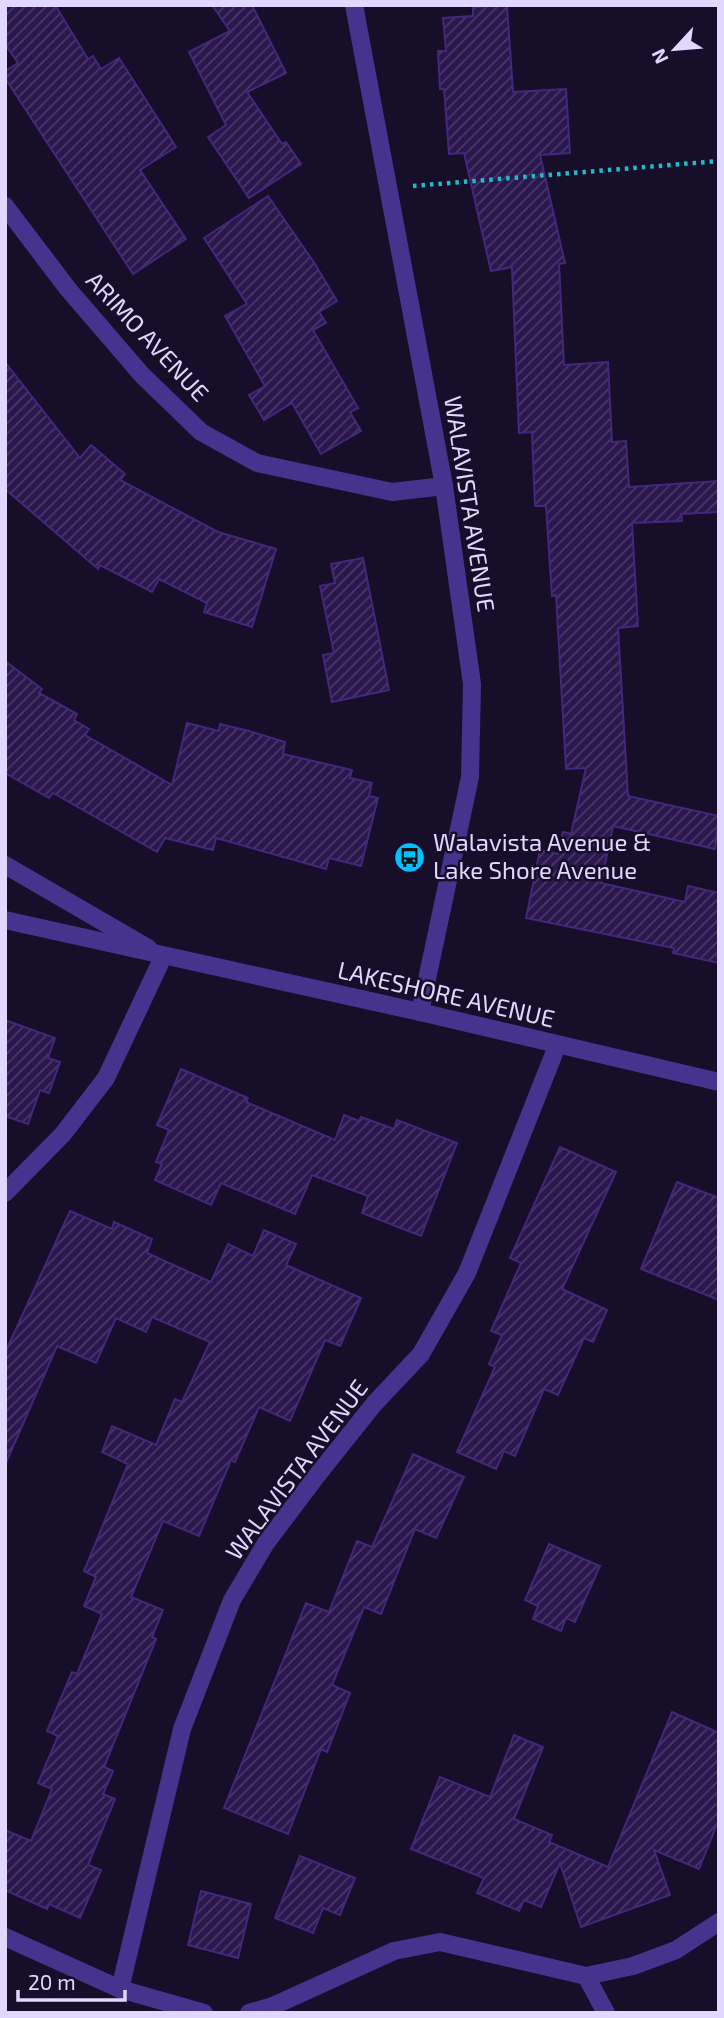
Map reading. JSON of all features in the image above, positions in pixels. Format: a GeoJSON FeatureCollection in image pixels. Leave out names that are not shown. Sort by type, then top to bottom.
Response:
{"type":"FeatureCollection","features":[{"type":"Feature","properties":{"kind":"street","name":"WALAVISTA AVENUE"},"geometry":{"type":"LineString","coordinates":[[354,5],[443,486],[472,684],[470,777],[420,1012]]}},
{"type":"Feature","properties":{"kind":"street","name":"ARIMO AVENUE"},"geometry":{"type":"LineString","coordinates":[[5,206],[68,289],[134,365],[201,432],[257,463],[392,492],[443,486]]}},
{"type":"Feature","properties":{"kind":"street","name":"LAKESHORE AVENUE"},"geometry":{"type":"LineString","coordinates":[[5,865],[163,957]]}},
{"type":"Feature","properties":{"kind":"street","name":"LAKESHORE AVENUE"},"geometry":{"type":"LineString","coordinates":[[5,920],[420,1012],[719,1082]]}},
{"type":"Feature","properties":{"kind":"street"},"geometry":{"type":"LineString","coordinates":[[5,1193],[63,1134],[106,1077],[163,957]]}},
{"type":"Feature","properties":{"kind":"street","name":"WALAVISTA AVENUE"},"geometry":{"type":"LineString","coordinates":[[120,1989],[182,1729],[232,1600],[266,1543],[374,1405],[421,1354],[467,1273],[558,1046]]}},
{"type":"Feature","properties":{"kind":"street"},"geometry":{"type":"LineString","coordinates":[[249,2013],[273,2006],[394,1951],[440,1942],[586,1976],[633,1966],[676,1950],[719,1922]]}},
{"type":"Feature","properties":{"kind":"street"},"geometry":{"type":"LineString","coordinates":[[5,1937],[120,1989],[204,2013]]}},
{"type":"Feature","properties":{"kind":"street"},"geometry":{"type":"LineString","coordinates":[[586,1976],[606,2013]]}},
{"type":"Feature","properties":{"kind":"path"},"geometry":{"type":"LineString","coordinates":[[388,188],[719,161]]}},
{"type":"Feature","properties":{"kind":"building"},"geometry":{"type":"Polygon","coordinates":[[[5,5],[55,5],[88,59],[93,56],[101,69],[119,58],[176,147],[140,170],[186,239],[133,274],[5,78],[5,71],[18,63],[5,44],[5,5]]]}},
{"type":"Feature","properties":{"kind":"building"},"geometry":{"type":"Polygon","coordinates":[[[212,5],[252,5],[286,73],[247,92],[282,144],[286,142],[301,164],[249,198],[208,137],[226,125],[189,52],[230,31],[212,5]]]}},
{"type":"Feature","properties":{"kind":"building"},"geometry":{"type":"Polygon","coordinates":[[[507,5],[513,92],[566,89],[570,153],[540,155],[565,263],[559,264],[564,365],[608,362],[612,442],[626,441],[629,487],[719,481],[719,512],[681,514],[682,521],[632,523],[638,626],[618,628],[628,796],[719,816],[715,849],[613,826],[601,883],[685,902],[688,886],[719,893],[719,963],[673,953],[674,948],[526,918],[540,850],[558,854],[563,832],[571,834],[586,768],[566,769],[556,595],[552,596],[546,506],[535,506],[532,432],[519,433],[512,267],[491,271],[464,153],[449,154],[438,51],[446,51],[443,18],[473,16],[473,7],[507,5]]]}},
{"type":"Feature","properties":{"kind":"building"},"geometry":{"type":"Polygon","coordinates":[[[268,196],[337,301],[319,312],[326,323],[313,330],[358,408],[350,412],[361,431],[321,454],[292,403],[264,420],[249,395],[265,386],[225,316],[247,304],[204,238],[268,196]]]}},
{"type":"Feature","properties":{"kind":"building"},"geometry":{"type":"Polygon","coordinates":[[[5,362],[80,458],[91,445],[125,474],[120,480],[218,532],[276,549],[252,627],[204,612],[207,603],[159,579],[152,592],[100,565],[98,569],[5,489],[5,362]]]}},
{"type":"Feature","properties":{"kind":"building"},"geometry":{"type":"Polygon","coordinates":[[[363,558],[389,690],[332,702],[323,655],[334,653],[320,586],[335,583],[331,564],[363,558]]]}},
{"type":"Feature","properties":{"kind":"building"},"geometry":{"type":"Polygon","coordinates":[[[5,661],[42,689],[39,693],[77,714],[74,720],[89,729],[85,735],[172,785],[187,723],[219,731],[220,724],[249,731],[285,742],[283,754],[352,770],[350,778],[372,783],[369,796],[378,798],[361,866],[329,858],[326,869],[216,838],[213,850],[165,838],[157,852],[53,793],[49,798],[5,773],[5,661]]]}},
{"type":"Feature","properties":{"kind":"building"},"geometry":{"type":"Polygon","coordinates":[[[5,1020],[55,1038],[48,1058],[60,1062],[49,1093],[40,1090],[28,1124],[5,1116],[5,1020]]]}},
{"type":"Feature","properties":{"kind":"building"},"geometry":{"type":"Polygon","coordinates":[[[181,1069],[248,1098],[246,1102],[335,1140],[344,1115],[359,1121],[361,1117],[394,1129],[397,1120],[457,1143],[421,1236],[362,1213],[368,1196],[312,1175],[295,1214],[221,1183],[211,1205],[155,1180],[162,1164],[156,1162],[169,1130],[157,1125],[181,1069]]]}},
{"type":"Feature","properties":{"kind":"building"},"geometry":{"type":"Polygon","coordinates":[[[560,1147],[616,1172],[562,1289],[607,1310],[593,1342],[584,1338],[558,1395],[544,1389],[515,1456],[504,1451],[496,1469],[457,1452],[495,1367],[489,1364],[502,1335],[491,1331],[521,1263],[510,1258],[560,1147]]]}},
{"type":"Feature","properties":{"kind":"building"},"geometry":{"type":"Polygon","coordinates":[[[677,1182],[719,1198],[719,1300],[641,1269],[677,1182]]]}},
{"type":"Feature","properties":{"kind":"building"},"geometry":{"type":"Polygon","coordinates":[[[70,1211],[112,1229],[114,1222],[152,1239],[147,1253],[211,1282],[228,1244],[253,1256],[264,1230],[296,1244],[286,1265],[361,1298],[340,1346],[325,1340],[290,1421],[259,1407],[235,1462],[231,1460],[199,1536],[163,1521],[131,1597],[163,1610],[152,1637],[156,1639],[104,1767],[113,1771],[103,1794],[115,1799],[88,1865],[101,1870],[80,1918],[49,1904],[47,1909],[5,1890],[5,1830],[31,1841],[52,1789],[38,1783],[58,1736],[47,1731],[72,1672],[77,1674],[102,1614],[84,1606],[96,1577],[84,1571],[128,1464],[102,1452],[112,1426],[156,1445],[175,1399],[182,1402],[210,1342],[152,1317],[146,1332],[116,1318],[96,1363],[57,1346],[5,1465],[5,1353],[70,1211]]]}},
{"type":"Feature","properties":{"kind":"building"},"geometry":{"type":"Polygon","coordinates":[[[413,1454],[464,1477],[436,1538],[415,1529],[381,1614],[364,1607],[332,1685],[350,1693],[327,1752],[321,1749],[288,1834],[224,1808],[306,1603],[329,1612],[357,1541],[372,1547],[413,1454]]]}},
{"type":"Feature","properties":{"kind":"building"},"geometry":{"type":"Polygon","coordinates":[[[549,1544],[600,1566],[575,1622],[566,1618],[561,1631],[533,1619],[538,1606],[525,1600],[549,1544]]]}},
{"type":"Feature","properties":{"kind":"building"},"geometry":{"type":"Polygon","coordinates":[[[672,1712],[719,1733],[719,1819],[699,1869],[654,1850],[670,1895],[581,1927],[560,1863],[541,1907],[524,1900],[519,1911],[477,1893],[484,1878],[411,1849],[440,1777],[490,1797],[514,1735],[543,1747],[514,1819],[552,1835],[549,1842],[608,1867],[672,1712]]]}},
{"type":"Feature","properties":{"kind":"building"},"geometry":{"type":"Polygon","coordinates":[[[300,1856],[355,1878],[340,1915],[323,1908],[313,1933],[275,1918],[300,1856]]]}},
{"type":"Feature","properties":{"kind":"building"},"geometry":{"type":"Polygon","coordinates":[[[201,1891],[251,1904],[238,1958],[188,1945],[201,1891]]]}},
{"type":"Feature","properties":{"kind":"place","name":"Walavista Avenue & Lake Shore Avenue"},"geometry":{"type":"Point","coordinates":[410,857]}}]}
